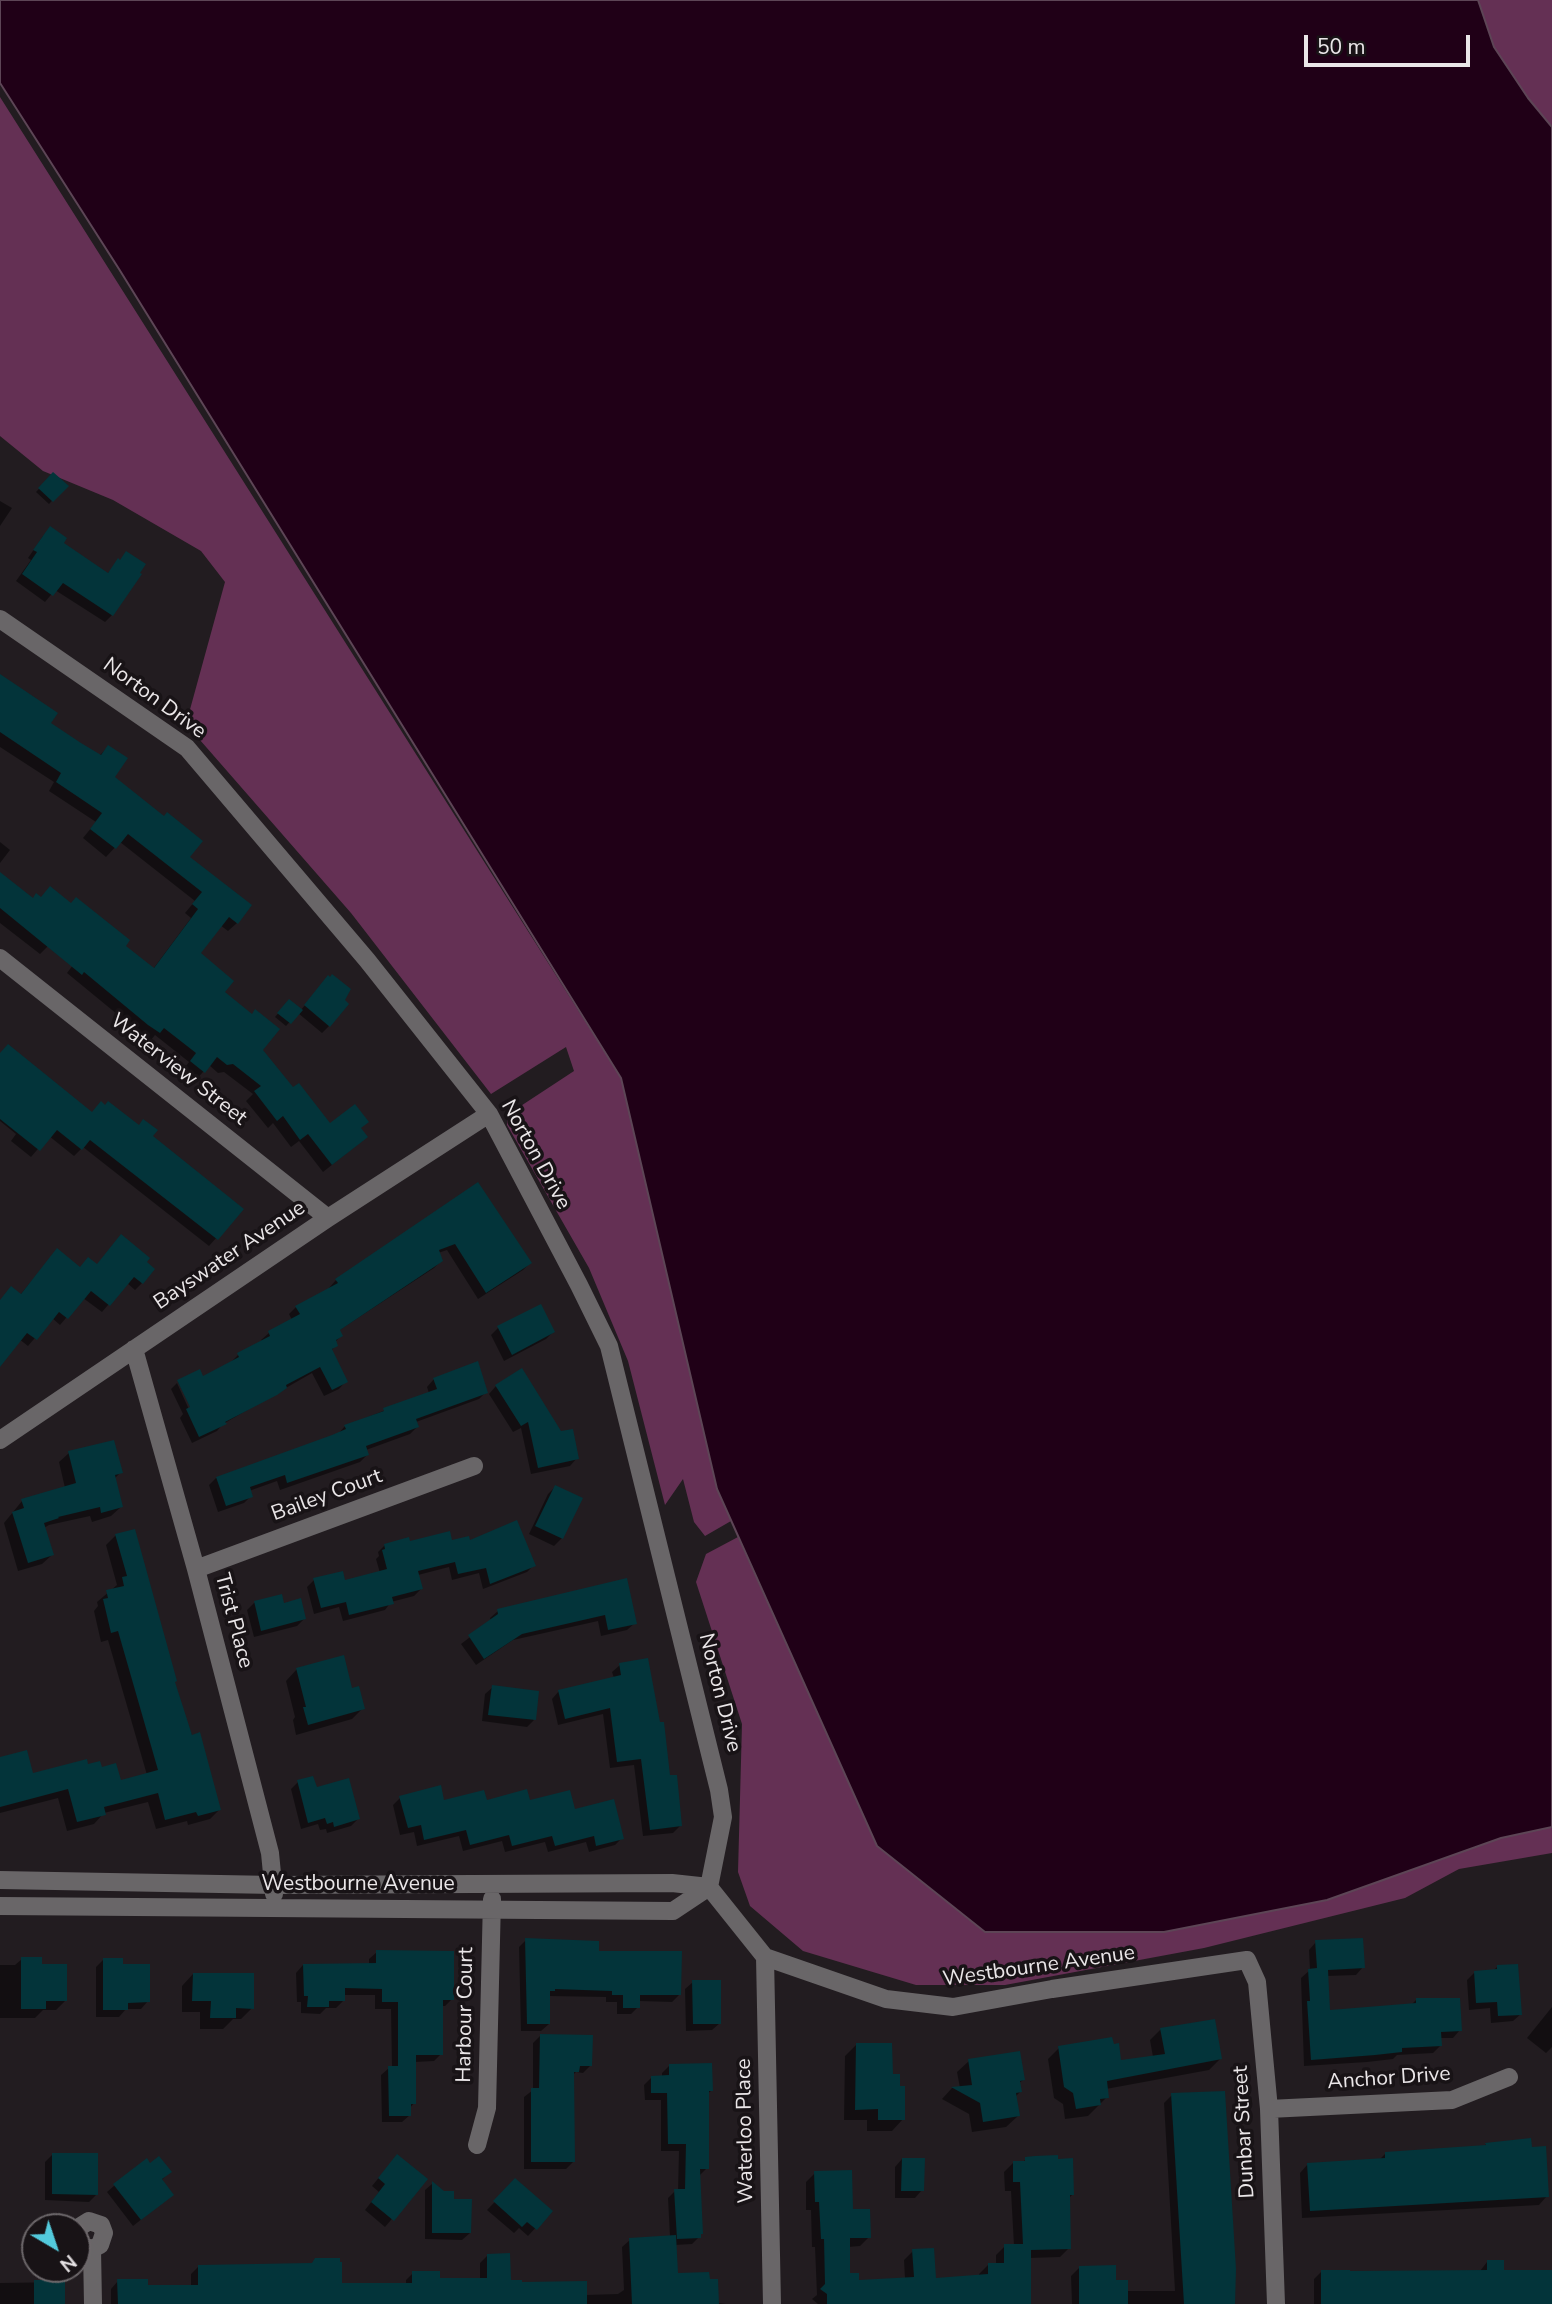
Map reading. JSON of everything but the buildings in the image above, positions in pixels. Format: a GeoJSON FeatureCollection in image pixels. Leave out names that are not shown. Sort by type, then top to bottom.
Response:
{"type":"FeatureCollection","features":[{"type":"Feature","properties":{"kind":"street","name":"Norton Drive"},"geometry":{"type":"LineString","coordinates":[[0,619],[187,748],[367,960],[489,1114],[609,1346],[719,1790],[723,1817],[709,1887]]}},
{"type":"Feature","properties":{"kind":"street","name":"Waterview Street"},"geometry":{"type":"LineString","coordinates":[[0,958],[328,1218]]}},
{"type":"Feature","properties":{"kind":"street","name":"Bayswater Avenue"},"geometry":{"type":"LineString","coordinates":[[0,1440],[328,1218],[489,1114]]}},
{"type":"Feature","properties":{"kind":"street","name":"Trist Place"},"geometry":{"type":"LineString","coordinates":[[134,1349],[196,1569],[270,1853],[275,1885],[274,1907]]}},
{"type":"Feature","properties":{"kind":"street","name":"Bailey Court"},"geometry":{"type":"LineString","coordinates":[[196,1569],[474,1466]]}},
{"type":"Feature","properties":{"kind":"street","name":"Westbourne Avenue"},"geometry":{"type":"LineString","coordinates":[[0,1880],[275,1885],[672,1882],[709,1887]]}},
{"type":"Feature","properties":{"kind":"street","name":"Harbour Court"},"geometry":{"type":"LineString","coordinates":[[477,2145],[487,2108],[493,1885]]}},
{"type":"Feature","properties":{"kind":"street","name":"Westbourne Avenue"},"geometry":{"type":"LineString","coordinates":[[0,1906],[673,1911],[709,1887]]}},
{"type":"Feature","properties":{"kind":"street"},"geometry":{"type":"LineString","coordinates":[[709,1887],[765,1957]]}},
{"type":"Feature","properties":{"kind":"street","name":"Westbourne Avenue"},"geometry":{"type":"LineString","coordinates":[[765,1957],[886,1999],[953,2007],[1052,1989],[1247,1960]]}},
{"type":"Feature","properties":{"kind":"street","name":"Waterloo Place"},"geometry":{"type":"LineString","coordinates":[[765,1957],[772,2304]]}},
{"type":"Feature","properties":{"kind":"street","name":"Dunbar Street"},"geometry":{"type":"LineString","coordinates":[[1247,1960],[1257,1982],[1269,2109],[1276,2304]]}},
{"type":"Feature","properties":{"kind":"street","name":"Anchor Drive"},"geometry":{"type":"LineString","coordinates":[[1269,2109],[1452,2100],[1509,2077]]}},
{"type":"Feature","properties":{"kind":"street"},"geometry":{"type":"LineString","coordinates":[[91,2221],[101,2225],[104,2233],[103,2242],[92,2249],[93,2304]]}},
{"type":"Feature","properties":{"kind":"shaded area"},"geometry":{"type":"Polygon","coordinates":[[[0,0],[1478,0],[1494,47],[1528,98],[1552,127],[1552,1827],[1501,1838],[1327,1900],[1164,1932],[985,1932],[877,1846],[717,1489],[621,1078],[119,269],[0,83],[0,0]]]}},
{"type":"Feature","properties":{"kind":"shaded area"},"geometry":{"type":"Polygon","coordinates":[[[1478,0],[1552,0],[1552,127],[1528,98],[1494,47],[1478,0]]]}},
{"type":"Feature","properties":{"kind":"shaded area"},"geometry":{"type":"Polygon","coordinates":[[[0,97],[621,1078],[731,1521],[705,1536],[694,1522],[683,1479],[665,1505],[628,1361],[589,1268],[507,1125],[507,1115],[574,1071],[566,1047],[491,1094],[351,913],[186,724],[225,582],[201,551],[113,500],[43,471],[0,436],[0,97]]]}},
{"type":"Feature","properties":{"kind":"shaded area"},"geometry":{"type":"Polygon","coordinates":[[[738,1537],[877,1846],[1501,1838],[1552,1827],[1552,1853],[1459,1869],[1405,1898],[1204,1948],[1005,1985],[916,1985],[803,1951],[750,1906],[738,1872],[742,1724],[696,1582],[706,1554],[738,1537]]]}}]}
